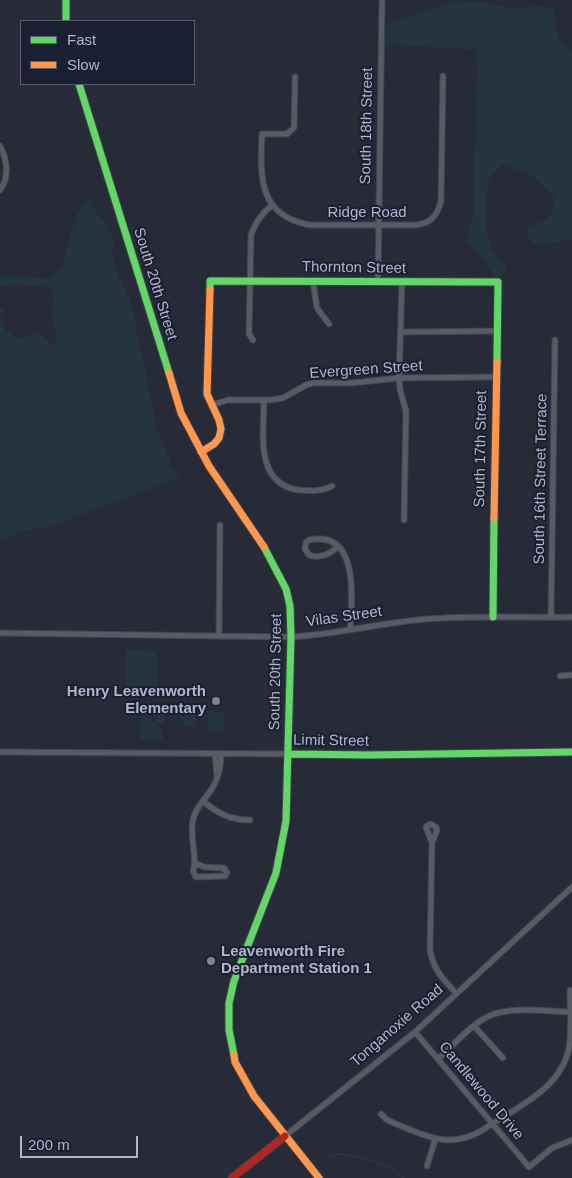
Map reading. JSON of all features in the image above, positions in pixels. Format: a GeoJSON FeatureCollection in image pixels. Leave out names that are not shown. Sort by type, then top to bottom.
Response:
{"type":"FeatureCollection","features":[{"type":"Feature","properties":{"kind":"main road"},"geometry":{"type":"LineString","coordinates":[[66,0],[66,20]]}},
{"type":"Feature","properties":{"kind":"main road","name":"South 20th Street"},"geometry":{"type":"LineString","coordinates":[[79,85],[181,413],[201,452],[279,572],[290,606],[291,637],[286,822],[279,862],[269,894],[234,981],[228,1015],[232,1050],[235,1062],[242,1076],[254,1096],[319,1178]]}},
{"type":"Feature","properties":{"kind":"main road","name":"Thornton Street"},"geometry":{"type":"LineString","coordinates":[[212,405],[208,394],[210,281],[498,282]]}},
{"type":"Feature","properties":{"kind":"main road","name":"South 17th Street"},"geometry":{"type":"LineString","coordinates":[[493,617],[495,376],[498,282]]}},
{"type":"Feature","properties":{"kind":"main road"},"geometry":{"type":"LineString","coordinates":[[201,452],[214,444],[219,438],[221,429],[212,405]]}},
{"type":"Feature","properties":{"kind":"main road","name":"Limit Street"},"geometry":{"type":"LineString","coordinates":[[288,754],[370,755],[572,752]]}},
{"type":"Feature","properties":{"kind":"main road","name":"Tonganoxie Road"},"geometry":{"type":"LineString","coordinates":[[232,1178],[285,1136]]}},
{"type":"Feature","properties":{"kind":"street","name":"South 18th Street"},"geometry":{"type":"LineString","coordinates":[[378,282],[382,0]]}},
{"type":"Feature","properties":{"kind":"street","name":"Ridge Road"},"geometry":{"type":"LineString","coordinates":[[295,77],[294,128],[286,134],[262,134],[261,168],[265,193],[272,205],[286,218],[301,224],[318,226],[378,226],[424,224],[433,219],[438,211],[440,202],[443,76]]}},
{"type":"Feature","properties":{"kind":"street"},"geometry":{"type":"LineString","coordinates":[[0,146],[7,170],[6,178],[0,190]]}},
{"type":"Feature","properties":{"kind":"street"},"geometry":{"type":"LineString","coordinates":[[253,340],[249,334],[251,235],[256,222],[272,205]]}},
{"type":"Feature","properties":{"kind":"street"},"geometry":{"type":"LineString","coordinates":[[313,282],[318,308],[329,324]]}},
{"type":"Feature","properties":{"kind":"street"},"geometry":{"type":"LineString","coordinates":[[402,282],[399,378],[400,390],[406,411],[404,520]]}},
{"type":"Feature","properties":{"kind":"street"},"geometry":{"type":"LineString","coordinates":[[400,332],[496,331]]}},
{"type":"Feature","properties":{"kind":"street","name":"South 16th Street Terrace"},"geometry":{"type":"LineString","coordinates":[[551,617],[555,340]]}},
{"type":"Feature","properties":{"kind":"street","name":"Evergreen Street"},"geometry":{"type":"LineString","coordinates":[[212,405],[228,400],[283,398],[313,384],[351,383],[399,378],[495,376]]}},
{"type":"Feature","properties":{"kind":"street"},"geometry":{"type":"LineString","coordinates":[[264,400],[264,452],[266,465],[270,472],[290,488],[324,490],[332,486]]}},
{"type":"Feature","properties":{"kind":"street"},"geometry":{"type":"LineString","coordinates":[[219,636],[220,525]]}},
{"type":"Feature","properties":{"kind":"street"},"geometry":{"type":"LineString","coordinates":[[338,546],[336,550],[312,557],[307,554],[305,549],[309,540],[331,540],[338,546],[352,576],[350,630]]}},
{"type":"Feature","properties":{"kind":"street","name":"Vilas Street"},"geometry":{"type":"LineString","coordinates":[[0,633],[291,637],[428,619],[572,617]]}},
{"type":"Feature","properties":{"kind":"street"},"geometry":{"type":"LineString","coordinates":[[560,676],[572,675]]}},
{"type":"Feature","properties":{"kind":"street","name":"Limit Street"},"geometry":{"type":"LineString","coordinates":[[0,752],[288,754]]}},
{"type":"Feature","properties":{"kind":"street"},"geometry":{"type":"LineString","coordinates":[[195,863],[204,867],[224,868],[227,873],[225,876],[220,877],[196,876],[192,871],[195,863],[191,836],[192,820],[202,801],[214,786],[217,777],[218,754]]}},
{"type":"Feature","properties":{"kind":"street"},"geometry":{"type":"LineString","coordinates":[[202,801],[227,817],[236,820],[250,820]]}},
{"type":"Feature","properties":{"kind":"street"},"geometry":{"type":"LineString","coordinates":[[432,843],[430,950],[432,964],[456,993]]}},
{"type":"Feature","properties":{"kind":"street","name":"Tonganoxie Road"},"geometry":{"type":"LineString","coordinates":[[285,1136],[415,1032],[572,887]]}},
{"type":"Feature","properties":{"kind":"street"},"geometry":{"type":"LineString","coordinates":[[381,1114],[387,1120],[435,1140],[460,1140],[471,1137],[545,1089],[562,1070],[570,1046],[570,990]]}},
{"type":"Feature","properties":{"kind":"street"},"geometry":{"type":"LineString","coordinates":[[438,1059],[474,1026],[487,1017],[504,1011],[570,1012]]}},
{"type":"Feature","properties":{"kind":"street"},"geometry":{"type":"LineString","coordinates":[[474,1026],[503,1058]]}},
{"type":"Feature","properties":{"kind":"street","name":"Candlewood Drive"},"geometry":{"type":"LineString","coordinates":[[415,1032],[528,1167],[552,1148],[572,1140]]}},
{"type":"Feature","properties":{"kind":"street"},"geometry":{"type":"LineString","coordinates":[[427,1166],[435,1140]]}},
{"type":"Feature","properties":{"kind":"shaded area"},"geometry":{"type":"Polygon","coordinates":[[[456,1],[483,2],[509,8],[542,6],[554,11],[558,37],[572,51],[572,239],[548,244],[534,244],[526,235],[529,226],[549,217],[553,209],[554,197],[535,178],[503,164],[489,178],[486,215],[488,238],[498,258],[507,268],[498,282],[486,263],[466,240],[473,217],[476,50],[384,44],[384,25],[456,1]]]}},
{"type":"Feature","properties":{"kind":"shaded area"},"geometry":{"type":"Polygon","coordinates":[[[91,200],[97,215],[107,224],[114,238],[112,255],[117,273],[131,303],[156,425],[172,467],[180,478],[45,528],[27,530],[0,540],[0,319],[7,332],[11,332],[17,339],[37,332],[41,333],[50,345],[53,345],[58,334],[54,328],[52,317],[53,295],[51,289],[25,285],[0,287],[0,276],[12,275],[49,279],[61,267],[77,214],[85,201],[91,200]]]}},
{"type":"Feature","properties":{"kind":"shaded area"},"geometry":{"type":"Polygon","coordinates":[[[0,307],[4,311],[0,319],[0,307]]]}},
{"type":"Feature","properties":{"kind":"shaded area"},"geometry":{"type":"Polygon","coordinates":[[[126,650],[157,651],[157,688],[125,686],[126,650]]]}},
{"type":"Feature","properties":{"kind":"shaded area"},"geometry":{"type":"Polygon","coordinates":[[[170,705],[197,706],[195,727],[185,726],[170,705]]]}},
{"type":"Feature","properties":{"kind":"shaded area"},"geometry":{"type":"Polygon","coordinates":[[[152,706],[165,707],[164,723],[156,723],[156,717],[152,716],[152,706]]]}},
{"type":"Feature","properties":{"kind":"shaded area"},"geometry":{"type":"Polygon","coordinates":[[[209,711],[224,712],[223,732],[208,731],[209,711]]]}},
{"type":"Feature","properties":{"kind":"shaded area"},"geometry":{"type":"Polygon","coordinates":[[[141,716],[157,724],[163,736],[163,741],[143,740],[140,737],[141,716]]]}},
{"type":"Feature","properties":{"kind":"waterway"},"geometry":{"type":"LineString","coordinates":[[328,1157],[341,1154],[366,1159],[382,1164],[404,1178]]}},
{"type":"Feature","properties":{"kind":"traffic: fast"},"geometry":{"type":"LineString","coordinates":[[66,0],[66,20]]}},
{"type":"Feature","properties":{"kind":"traffic: fast"},"geometry":{"type":"LineString","coordinates":[[79,85],[169,373]]}},
{"type":"Feature","properties":{"kind":"traffic: fast"},"geometry":{"type":"LineString","coordinates":[[210,290],[210,281],[498,282],[497,362]]}},
{"type":"Feature","properties":{"kind":"traffic: fast"},"geometry":{"type":"LineString","coordinates":[[493,617],[494,518]]}},
{"type":"Feature","properties":{"kind":"traffic: fast"},"geometry":{"type":"LineString","coordinates":[[234,1055],[229,1030],[229,1003],[234,981],[276,873],[286,821],[291,637],[290,606],[286,589],[264,547]]}},
{"type":"Feature","properties":{"kind":"traffic: fast"},"geometry":{"type":"LineString","coordinates":[[288,754],[370,755],[572,752]]}},
{"type":"Feature","properties":{"kind":"traffic: slow"},"geometry":{"type":"LineString","coordinates":[[201,452],[214,444],[219,438],[221,429],[207,394],[210,290]]}},
{"type":"Feature","properties":{"kind":"traffic: slow"},"geometry":{"type":"LineString","coordinates":[[494,518],[497,362]]}},
{"type":"Feature","properties":{"kind":"traffic: slow"},"geometry":{"type":"LineString","coordinates":[[169,373],[181,413],[209,466],[264,547]]}},
{"type":"Feature","properties":{"kind":"traffic: slow"},"geometry":{"type":"LineString","coordinates":[[234,1055],[235,1062],[254,1096],[319,1178]]}},
{"type":"Feature","properties":{"kind":"traffic: jam"},"geometry":{"type":"LineString","coordinates":[[232,1178],[285,1136]]}},
{"type":"Feature","properties":{"kind":"place","name":"Henry Leavenworth Elementary"},"geometry":{"type":"Point","coordinates":[216,701]}},
{"type":"Feature","properties":{"kind":"place","name":"Leavenworth Fire Department Station 1"},"geometry":{"type":"Point","coordinates":[211,961]}}]}
